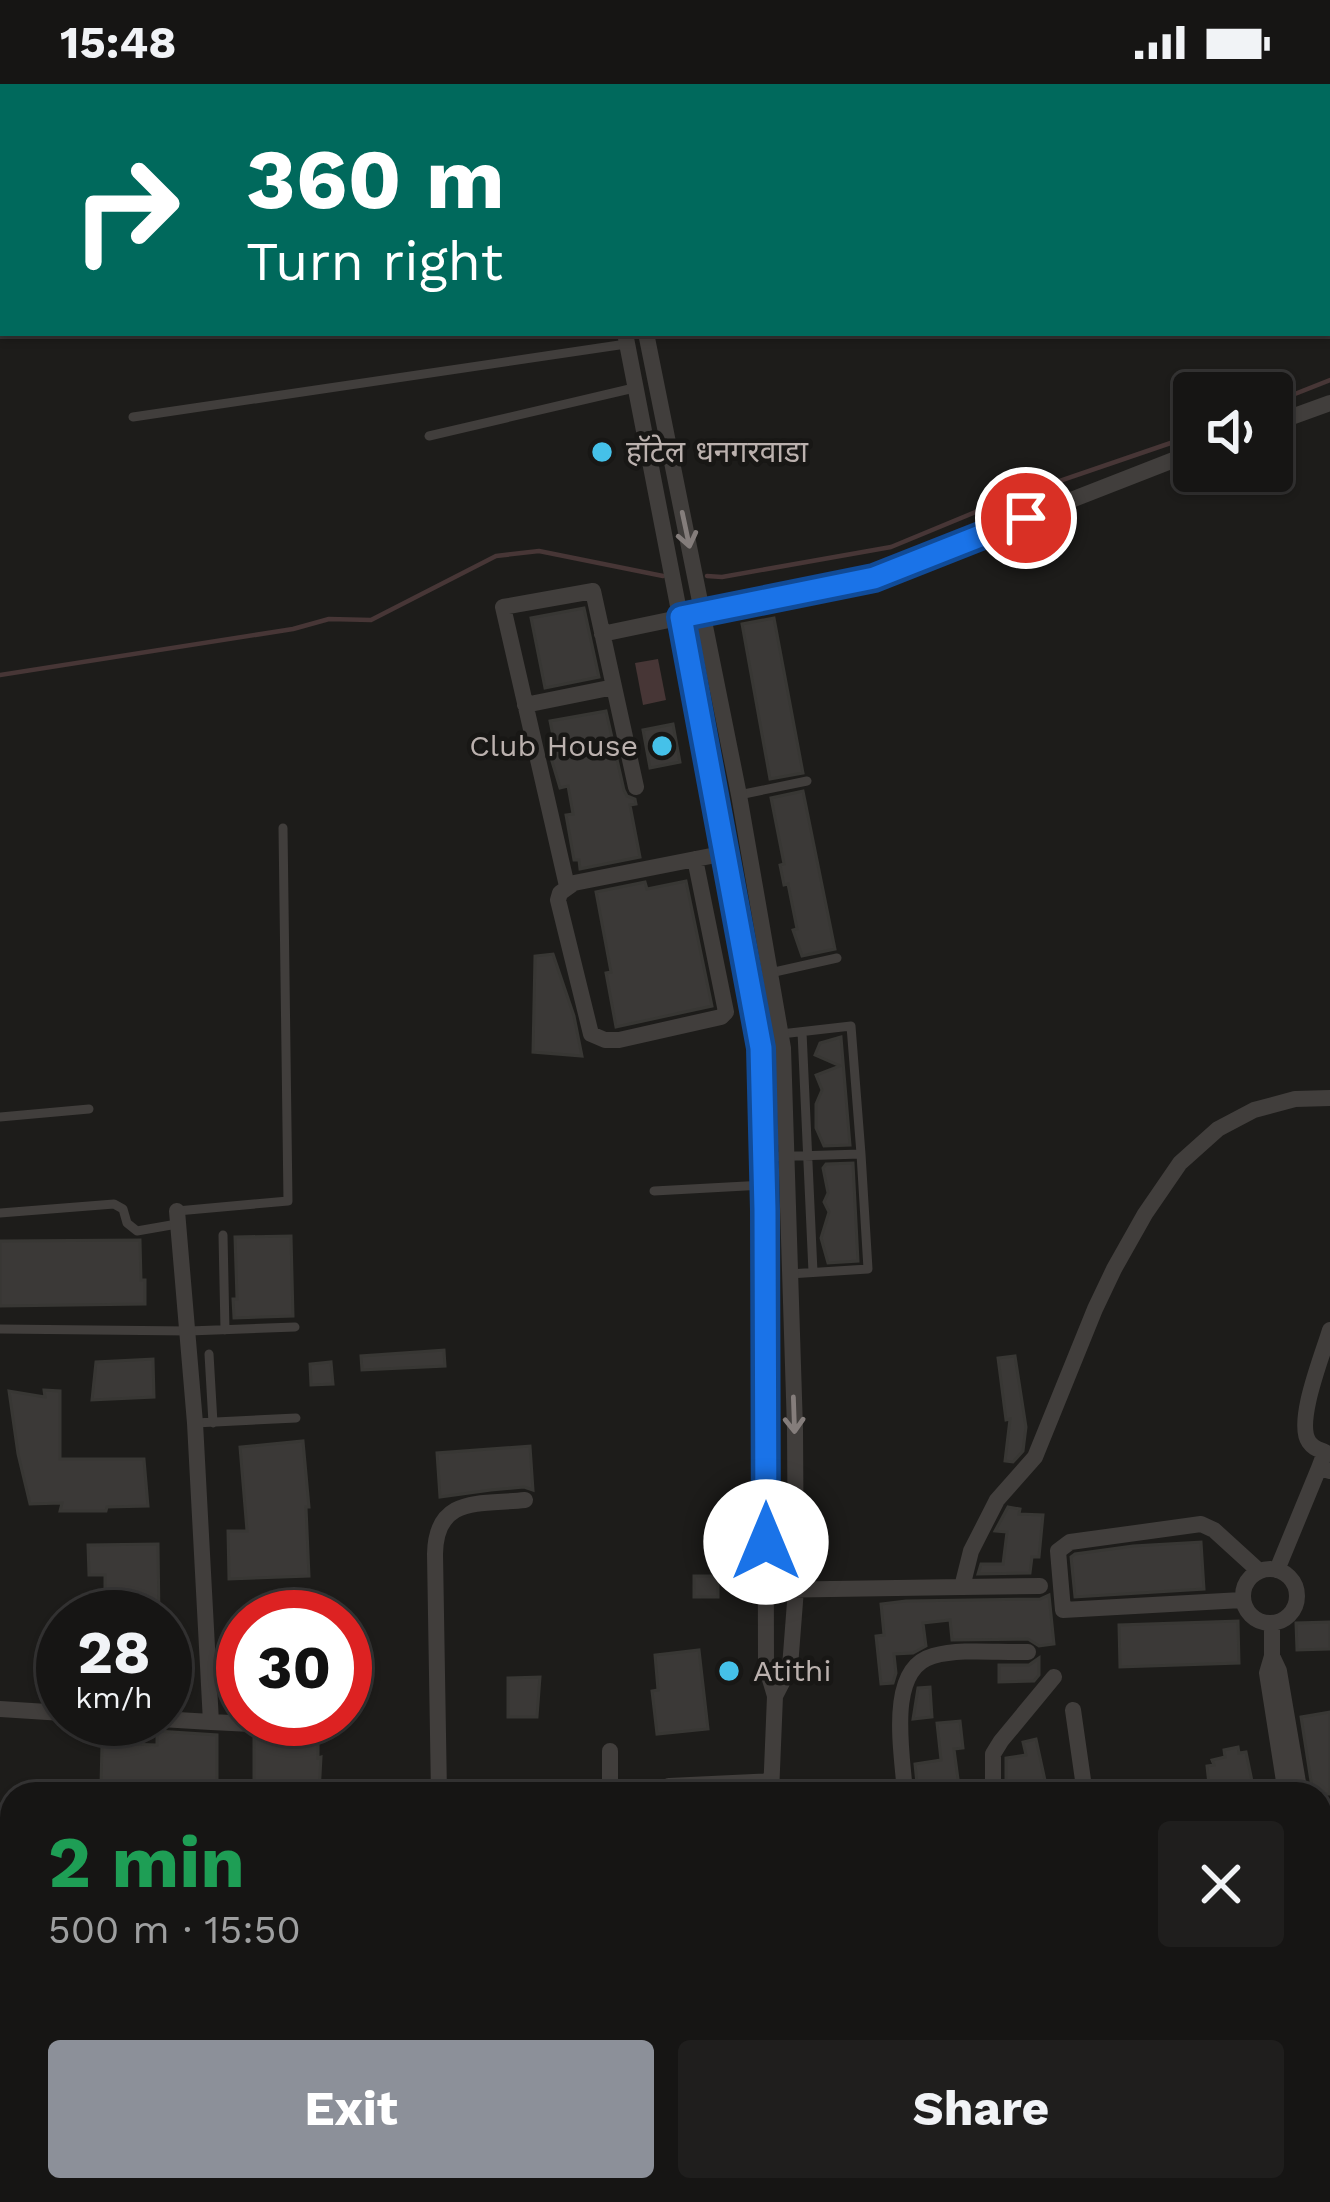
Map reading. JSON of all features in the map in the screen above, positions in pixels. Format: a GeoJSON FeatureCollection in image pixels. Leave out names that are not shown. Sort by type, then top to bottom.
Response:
{"type":"FeatureCollection","features":[{"type":"Feature","properties":{"kind":"street"},"geometry":{"type":"LineString","coordinates":[[647,336],[739,794],[781,1034],[796,1589],[790,1666],[775,1696]]}},
{"type":"Feature","properties":{"kind":"street"},"geometry":{"type":"LineString","coordinates":[[626,339],[761,1048],[766,1666],[775,1696],[772,1782]]}},
{"type":"Feature","properties":{"kind":"street"},"geometry":{"type":"LineString","coordinates":[[1293,417],[1330,404]]}},
{"type":"Feature","properties":{"kind":"street"},"geometry":{"type":"LineString","coordinates":[[602,634],[874,578],[1173,460]]}},
{"type":"Feature","properties":{"kind":"street"},"geometry":{"type":"LineString","coordinates":[[567,886],[502,607],[593,591],[636,787]]}},
{"type":"Feature","properties":{"kind":"street"},"geometry":{"type":"LineString","coordinates":[[525,705],[614,687]]}},
{"type":"Feature","properties":{"kind":"street"},"geometry":{"type":"LineString","coordinates":[[695,859],[726,1012],[722,1017],[619,1040],[591,1034],[558,900],[567,886],[695,859],[726,853]]}},
{"type":"Feature","properties":{"kind":"street"},"geometry":{"type":"LineString","coordinates":[[962,1587],[971,1551],[997,1500],[1035,1457],[1114,1269],[1144,1214],[1180,1163],[1218,1129],[1253,1110],[1330,1098]]}},
{"type":"Feature","properties":{"kind":"street"},"geometry":{"type":"LineString","coordinates":[[178,1217],[204,1423],[211,1722]]}},
{"type":"Feature","properties":{"kind":"street"},"geometry":{"type":"LineString","coordinates":[[1242,1600],[1063,1610],[1058,1551],[1070,1542],[1201,1524],[1268,1570],[1292,1580],[1297,1598],[1290,1615],[1272,1624],[1256,1620],[1242,1600],[1246,1582],[1268,1570],[1326,1461],[1306,1438],[1305,1414],[1330,1330]]}},
{"type":"Feature","properties":{"kind":"street"},"geometry":{"type":"LineString","coordinates":[[439,1782],[435,1554],[439,1526],[446,1514],[460,1507],[525,1500]]}},
{"type":"Feature","properties":{"kind":"street"},"geometry":{"type":"LineString","coordinates":[[766,1590],[1040,1586]]}},
{"type":"Feature","properties":{"kind":"street"},"geometry":{"type":"LineString","coordinates":[[1272,1624],[1270,1665],[1285,1782]]}},
{"type":"Feature","properties":{"kind":"street"},"geometry":{"type":"LineString","coordinates":[[904,1782],[901,1700],[915,1665],[938,1655],[1028,1652]]}},
{"type":"Feature","properties":{"kind":"street"},"geometry":{"type":"LineString","coordinates":[[1270,1665],[1279,1670],[1298,1782]]}},
{"type":"Feature","properties":{"kind":"street"},"geometry":{"type":"LineString","coordinates":[[993,1782],[993,1754],[1000,1741],[1054,1677]]}},
{"type":"Feature","properties":{"kind":"street"},"geometry":{"type":"LineString","coordinates":[[0,1709],[36,1711]]}},
{"type":"Feature","properties":{"kind":"street"},"geometry":{"type":"LineString","coordinates":[[1072,1710],[1082,1782]]}},
{"type":"Feature","properties":{"kind":"street"},"geometry":{"type":"LineString","coordinates":[[192,1721],[216,1722]]}},
{"type":"Feature","properties":{"kind":"street"},"geometry":{"type":"LineString","coordinates":[[610,1751],[610,1782]]}},
{"type":"Feature","properties":{"kind":"lane"},"geometry":{"type":"LineString","coordinates":[[133,417],[626,339]]}},
{"type":"Feature","properties":{"kind":"lane"},"geometry":{"type":"LineString","coordinates":[[429,436],[635,387]]}},
{"type":"Feature","properties":{"kind":"lane"},"geometry":{"type":"LineString","coordinates":[[739,794],[807,781]]}},
{"type":"Feature","properties":{"kind":"lane"},"geometry":{"type":"LineString","coordinates":[[0,1214],[114,1204],[123,1209],[127,1223],[137,1231],[178,1217],[288,1201],[284,828]]}},
{"type":"Feature","properties":{"kind":"lane"},"geometry":{"type":"LineString","coordinates":[[726,853],[748,849]]}},
{"type":"Feature","properties":{"kind":"lane"},"geometry":{"type":"LineString","coordinates":[[770,973],[837,958]]}},
{"type":"Feature","properties":{"kind":"lane"},"geometry":{"type":"LineString","coordinates":[[781,1034],[851,1026],[868,1269],[789,1274]]}},
{"type":"Feature","properties":{"kind":"lane"},"geometry":{"type":"LineString","coordinates":[[802,1032],[813,1272]]}},
{"type":"Feature","properties":{"kind":"lane"},"geometry":{"type":"LineString","coordinates":[[0,1117],[89,1109]]}},
{"type":"Feature","properties":{"kind":"lane"},"geometry":{"type":"LineString","coordinates":[[764,1157],[861,1154]]}},
{"type":"Feature","properties":{"kind":"lane"},"geometry":{"type":"LineString","coordinates":[[654,1191],[765,1185]]}},
{"type":"Feature","properties":{"kind":"lane"},"geometry":{"type":"LineString","coordinates":[[224,1235],[225,1330]]}},
{"type":"Feature","properties":{"kind":"lane"},"geometry":{"type":"LineString","coordinates":[[0,1329],[295,1327]]}},
{"type":"Feature","properties":{"kind":"lane"},"geometry":{"type":"LineString","coordinates":[[209,1354],[204,1423],[296,1418]]}},
{"type":"Feature","properties":{"kind":"shaded area"},"geometry":{"type":"Polygon","coordinates":[[[658,659],[666,700],[643,705],[635,663],[658,659]]]}},
{"type":"Feature","properties":{"kind":"building"},"geometry":{"type":"Polygon","coordinates":[[[584,608],[599,677],[545,688],[531,618],[584,608]]]}},
{"type":"Feature","properties":{"kind":"building"},"geometry":{"type":"Polygon","coordinates":[[[774,618],[803,773],[770,779],[742,624],[774,618]]]}},
{"type":"Feature","properties":{"kind":"building"},"geometry":{"type":"Polygon","coordinates":[[[606,711],[624,790],[635,799],[636,804],[630,805],[640,857],[580,869],[566,815],[573,814],[568,786],[560,788],[548,748],[555,746],[550,721],[606,711]]]}},
{"type":"Feature","properties":{"kind":"building","name":"Club House"},"geometry":{"type":"Polygon","coordinates":[[[673,724],[680,762],[650,768],[643,730],[673,724]]]}},
{"type":"Feature","properties":{"kind":"building"},"geometry":{"type":"Polygon","coordinates":[[[803,791],[835,949],[802,956],[780,865],[784,864],[771,798],[803,791]]]}},
{"type":"Feature","properties":{"kind":"building"},"geometry":{"type":"Polygon","coordinates":[[[686,881],[712,1006],[616,1027],[596,892],[645,882],[647,889],[686,881]]]}},
{"type":"Feature","properties":{"kind":"building"},"geometry":{"type":"Polygon","coordinates":[[[553,954],[582,1056],[533,1052],[535,956],[553,954]]]}},
{"type":"Feature","properties":{"kind":"building"},"geometry":{"type":"Polygon","coordinates":[[[841,1037],[850,1145],[824,1146],[816,1128],[816,1104],[822,1090],[816,1075],[840,1066],[815,1055],[820,1043],[841,1037]]]}},
{"type":"Feature","properties":{"kind":"building"},"geometry":{"type":"Polygon","coordinates":[[[853,1163],[858,1261],[828,1263],[821,1238],[829,1212],[824,1202],[828,1193],[823,1168],[853,1163]]]}},
{"type":"Feature","properties":{"kind":"building"},"geometry":{"type":"Polygon","coordinates":[[[291,1236],[293,1316],[234,1318],[235,1237],[291,1236]]]}},
{"type":"Feature","properties":{"kind":"building"},"geometry":{"type":"Polygon","coordinates":[[[140,1240],[145,1304],[0,1306],[0,1241],[140,1240]]]}},
{"type":"Feature","properties":{"kind":"building"},"geometry":{"type":"Polygon","coordinates":[[[444,1350],[445,1366],[362,1370],[361,1356],[444,1350]]]}},
{"type":"Feature","properties":{"kind":"building"},"geometry":{"type":"Polygon","coordinates":[[[1015,1356],[1026,1427],[1023,1451],[1013,1462],[1005,1461],[1010,1419],[1006,1420],[998,1358],[1015,1356]]]}},
{"type":"Feature","properties":{"kind":"building"},"geometry":{"type":"Polygon","coordinates":[[[153,1359],[154,1397],[92,1400],[96,1362],[153,1359]]]}},
{"type":"Feature","properties":{"kind":"building"},"geometry":{"type":"Polygon","coordinates":[[[331,1362],[333,1384],[311,1385],[310,1364],[331,1362]]]}},
{"type":"Feature","properties":{"kind":"building"},"geometry":{"type":"Polygon","coordinates":[[[44,1390],[60,1391],[60,1459],[144,1459],[148,1506],[60,1511],[62,1503],[30,1504],[9,1391],[45,1397],[44,1390]]]}},
{"type":"Feature","properties":{"kind":"building"},"geometry":{"type":"Polygon","coordinates":[[[303,1441],[309,1576],[229,1579],[228,1531],[247,1531],[240,1447],[303,1441]]]}},
{"type":"Feature","properties":{"kind":"building"},"geometry":{"type":"Polygon","coordinates":[[[530,1446],[533,1490],[524,1487],[440,1497],[437,1453],[530,1446]]]}},
{"type":"Feature","properties":{"kind":"building"},"geometry":{"type":"Polygon","coordinates":[[[1008,1507],[1020,1509],[1019,1514],[1043,1515],[1039,1557],[1032,1557],[1030,1573],[978,1574],[981,1564],[1003,1564],[1007,1532],[995,1531],[1008,1507]]]}},
{"type":"Feature","properties":{"kind":"building"},"geometry":{"type":"Polygon","coordinates":[[[1201,1542],[1204,1589],[1075,1597],[1071,1557],[1075,1554],[1201,1542]]]}},
{"type":"Feature","properties":{"kind":"building"},"geometry":{"type":"Polygon","coordinates":[[[158,1544],[159,1590],[105,1590],[105,1575],[89,1575],[88,1545],[158,1544]]]}},
{"type":"Feature","properties":{"kind":"building"},"geometry":{"type":"Polygon","coordinates":[[[694,1576],[718,1576],[718,1597],[694,1597],[694,1576]]]}},
{"type":"Feature","properties":{"kind":"building"},"geometry":{"type":"Polygon","coordinates":[[[1049,1595],[1054,1644],[1039,1646],[1028,1639],[952,1640],[950,1620],[923,1623],[926,1646],[913,1653],[894,1654],[893,1683],[881,1684],[876,1636],[884,1635],[881,1604],[1049,1595]]]}},
{"type":"Feature","properties":{"kind":"building"},"geometry":{"type":"Polygon","coordinates":[[[1238,1621],[1239,1663],[1120,1667],[1119,1625],[1238,1621]]]}},
{"type":"Feature","properties":{"kind":"building"},"geometry":{"type":"Polygon","coordinates":[[[1330,1622],[1330,1649],[1297,1650],[1296,1623],[1330,1622]]]}},
{"type":"Feature","properties":{"kind":"building"},"geometry":{"type":"Polygon","coordinates":[[[699,1650],[708,1729],[657,1734],[652,1691],[658,1690],[655,1655],[699,1650]]]}},
{"type":"Feature","properties":{"kind":"building"},"geometry":{"type":"Polygon","coordinates":[[[1039,1658],[1039,1675],[1034,1681],[999,1682],[999,1665],[1029,1665],[1039,1658]]]}},
{"type":"Feature","properties":{"kind":"building"},"geometry":{"type":"Polygon","coordinates":[[[540,1677],[537,1717],[508,1717],[508,1678],[540,1677]]]}},
{"type":"Feature","properties":{"kind":"building"},"geometry":{"type":"Polygon","coordinates":[[[930,1687],[932,1717],[913,1719],[918,1688],[930,1687]]]}},
{"type":"Feature","properties":{"kind":"building"},"geometry":{"type":"Polygon","coordinates":[[[1330,1712],[1330,1782],[1311,1782],[1301,1717],[1330,1712]]]}},
{"type":"Feature","properties":{"kind":"building"},"geometry":{"type":"Polygon","coordinates":[[[960,1721],[963,1748],[954,1749],[958,1782],[917,1782],[915,1764],[941,1760],[937,1723],[960,1721]]]}},
{"type":"Feature","properties":{"kind":"building"},"geometry":{"type":"Polygon","coordinates":[[[192,1733],[216,1735],[217,1782],[101,1782],[102,1746],[192,1746],[192,1733]]]}},
{"type":"Feature","properties":{"kind":"building"},"geometry":{"type":"Polygon","coordinates":[[[1036,1739],[1045,1782],[1006,1782],[1006,1758],[1026,1755],[1023,1742],[1036,1739]]]}},
{"type":"Feature","properties":{"kind":"building"},"geometry":{"type":"Polygon","coordinates":[[[254,1746],[318,1746],[320,1782],[254,1782],[254,1746]]]}},
{"type":"Feature","properties":{"kind":"building"},"geometry":{"type":"Polygon","coordinates":[[[1238,1747],[1239,1753],[1246,1752],[1252,1782],[1209,1782],[1207,1766],[1225,1757],[1224,1750],[1238,1747]]]}},
{"type":"Feature","properties":{"kind":"waterway"},"geometry":{"type":"LineString","coordinates":[[1293,395],[1330,380]]}},
{"type":"Feature","properties":{"kind":"waterway"},"geometry":{"type":"LineString","coordinates":[[707,576],[891,547],[1007,499],[1173,442]]}},
{"type":"Feature","properties":{"kind":"waterway"},"geometry":{"type":"LineString","coordinates":[[0,675],[293,629],[329,619],[371,620],[496,556],[539,551],[663,576]]}},
{"type":"Feature","properties":{"kind":"place","name":"हॉटेल धनगरवाडा"},"geometry":{"type":"Point","coordinates":[602,452]}},
{"type":"Feature","properties":{"kind":"place","name":"Club House"},"geometry":{"type":"Point","coordinates":[662,746]}},
{"type":"Feature","properties":{"kind":"place","name":"Atithi"},"geometry":{"type":"Point","coordinates":[729,1671]}},
{"type":"Feature","properties":{"kind":"route"},"geometry":{"type":"LineString","coordinates":[[766,1542],[761,1048],[681,617],[874,578],[1026,518]]}}]}
